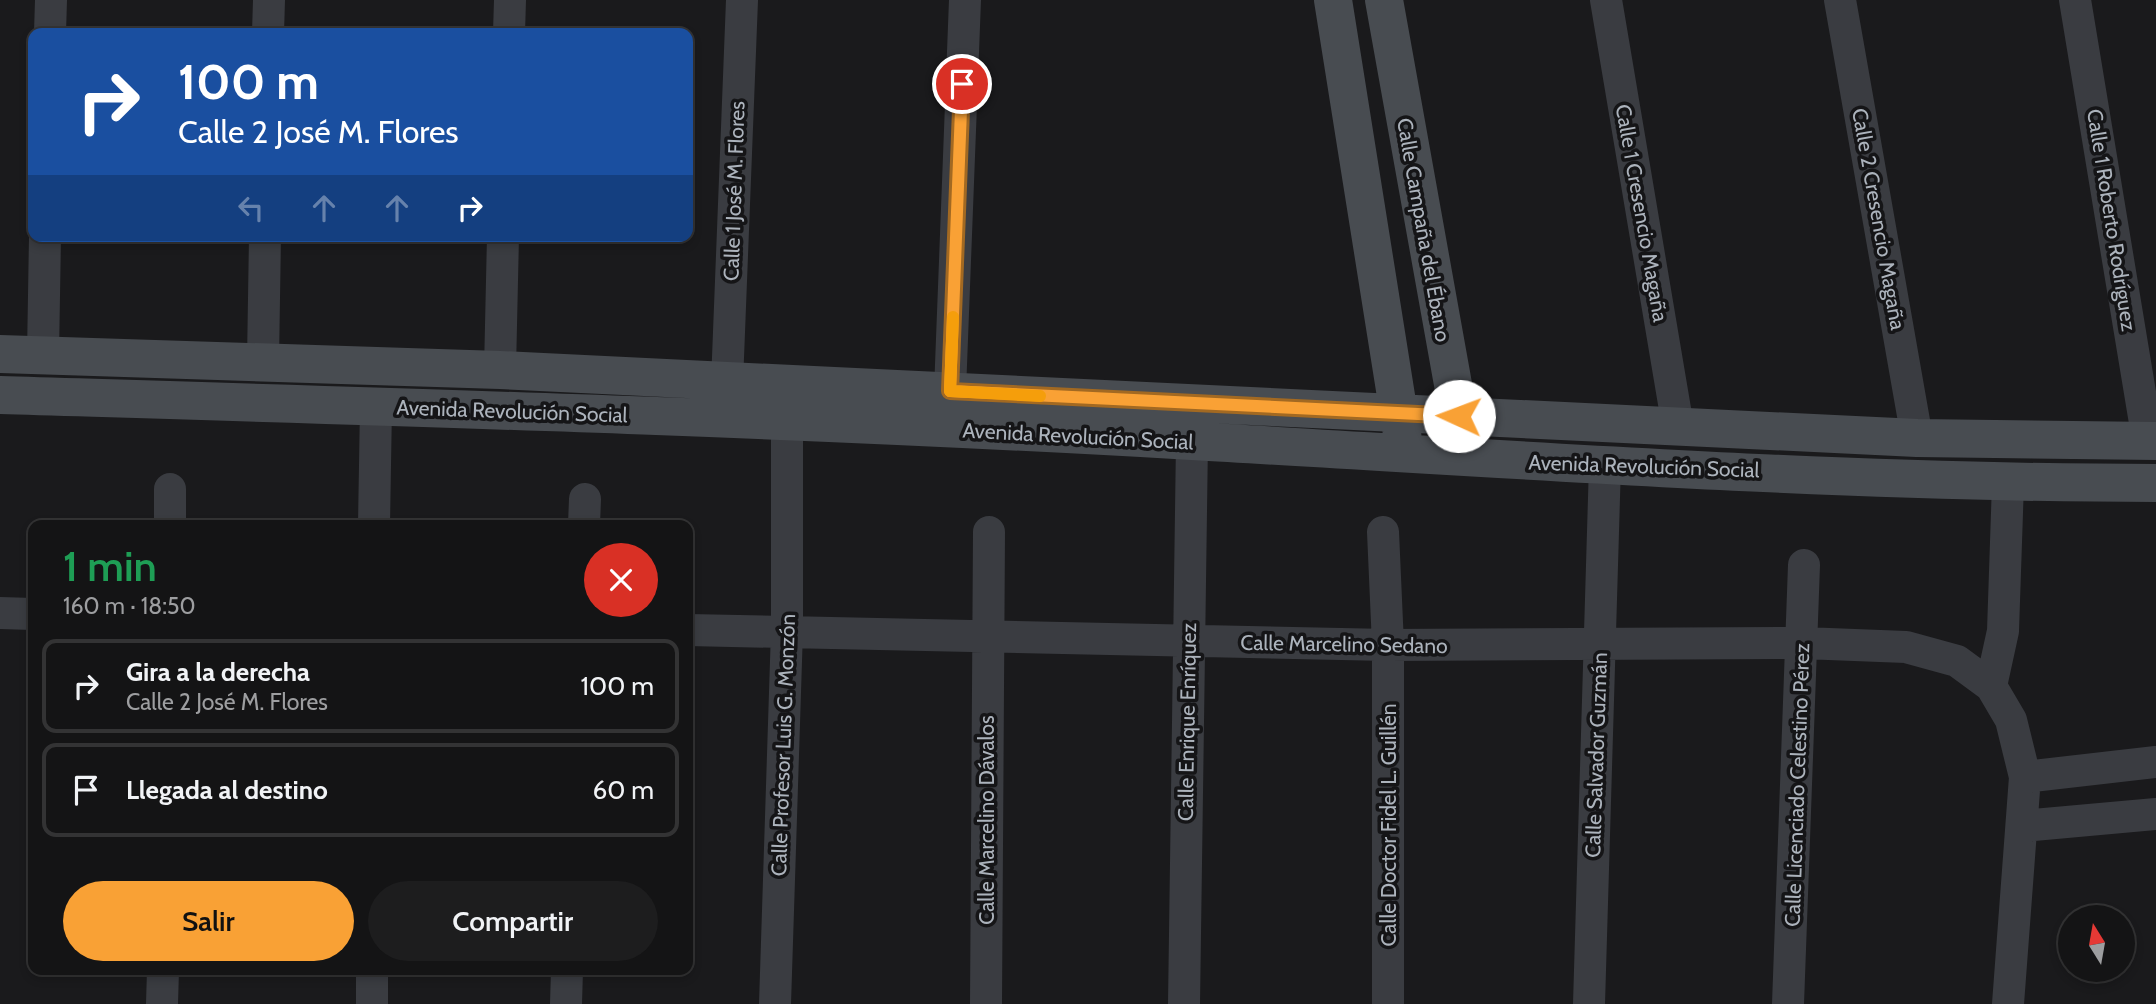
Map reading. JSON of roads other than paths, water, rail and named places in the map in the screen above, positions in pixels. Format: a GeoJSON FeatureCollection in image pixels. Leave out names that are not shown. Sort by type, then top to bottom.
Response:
{"type":"FeatureCollection","features":[{"type":"Feature","properties":{"kind":"street"},"geometry":{"type":"LineString","coordinates":[[50,28],[51,0]]}},
{"type":"Feature","properties":{"kind":"street"},"geometry":{"type":"LineString","coordinates":[[268,28],[269,0]]}},
{"type":"Feature","properties":{"kind":"street"},"geometry":{"type":"LineString","coordinates":[[509,28],[510,0]]}},
{"type":"Feature","properties":{"kind":"street","name":"Calle 1 José M. Flores"},"geometry":{"type":"LineString","coordinates":[[727,383],[741,0]]}},
{"type":"Feature","properties":{"kind":"street"},"geometry":{"type":"LineString","coordinates":[[950,391],[965,0]]}},
{"type":"Feature","properties":{"kind":"street"},"geometry":{"type":"LineString","coordinates":[[1333,0],[1401,414],[1404,456]]}},
{"type":"Feature","properties":{"kind":"street","name":"Calle Campaña del Ébano"},"geometry":{"type":"LineString","coordinates":[[1384,0],[1466,459]]}},
{"type":"Feature","properties":{"kind":"street","name":"Calle 1 Cresencio Magaña"},"geometry":{"type":"LineString","coordinates":[[1606,0],[1678,427]]}},
{"type":"Feature","properties":{"kind":"street","name":"Calle 2 Cresencio Magaña"},"geometry":{"type":"LineString","coordinates":[[1840,0],[1917,438]]}},
{"type":"Feature","properties":{"kind":"street","name":"Calle 1 Roberto Rodríguez"},"geometry":{"type":"LineString","coordinates":[[2076,0],[2152,441]]}},
{"type":"Feature","properties":{"kind":"street"},"geometry":{"type":"LineString","coordinates":[[43,355],[46,242]]}},
{"type":"Feature","properties":{"kind":"street"},"geometry":{"type":"LineString","coordinates":[[263,361],[265,242]]}},
{"type":"Feature","properties":{"kind":"street"},"geometry":{"type":"LineString","coordinates":[[500,370],[503,242]]}},
{"type":"Feature","properties":{"kind":"street"},"geometry":{"type":"LineString","coordinates":[[1391,351],[1408,359],[1418,359],[1437,354],[1445,347]]}},
{"type":"Feature","properties":{"kind":"street","name":"Avenida Revolución Social"},"geometry":{"type":"LineString","coordinates":[[0,354],[500,370],[727,383],[950,391],[1917,438],[2152,441]]}},
{"type":"Feature","properties":{"kind":"street","name":"Avenida Revolución Social"},"geometry":{"type":"LineString","coordinates":[[0,395],[787,422],[1192,441],[1404,456],[2008,483],[2156,483]]}},
{"type":"Feature","properties":{"kind":"street"},"geometry":{"type":"LineString","coordinates":[[374,520],[376,406]]}},
{"type":"Feature","properties":{"kind":"street","name":"Calle Profesor Luis G. Monzón"},"geometry":{"type":"LineString","coordinates":[[775,1004],[787,630],[787,422]]}},
{"type":"Feature","properties":{"kind":"street","name":"Calle Enrique Enríquez"},"geometry":{"type":"LineString","coordinates":[[1184,1004],[1189,497],[1192,441]]}},
{"type":"Feature","properties":{"kind":"street","name":"Calle Salvador Guzmán"},"geometry":{"type":"LineString","coordinates":[[1589,1004],[1605,464]]}},
{"type":"Feature","properties":{"kind":"street"},"geometry":{"type":"LineString","coordinates":[[2008,483],[2003,631],[1991,686],[2011,720],[2025,777],[2008,1004]]}},
{"type":"Feature","properties":{"kind":"street"},"geometry":{"type":"LineString","coordinates":[[170,489],[170,520]]}},
{"type":"Feature","properties":{"kind":"street","name":"Calle Doctor Fidel L. Guillén"},"geometry":{"type":"LineString","coordinates":[[1383,531],[1388,645],[1388,1004]]}},
{"type":"Feature","properties":{"kind":"street","name":"Calle Marcelino Dávalos"},"geometry":{"type":"LineString","coordinates":[[986,1004],[986,637],[989,532]]}},
{"type":"Feature","properties":{"kind":"street","name":"Calle Licenciado Celestino Pérez"},"geometry":{"type":"LineString","coordinates":[[1788,1004],[1804,565]]}},
{"type":"Feature","properties":{"kind":"street"},"geometry":{"type":"LineString","coordinates":[[0,613],[28,614]]}},
{"type":"Feature","properties":{"kind":"street","name":"Calle Marcelino Sedano"},"geometry":{"type":"LineString","coordinates":[[693,630],[1388,645],[1803,643],[1906,647],[1957,661],[1991,686]]}},
{"type":"Feature","properties":{"kind":"street"},"geometry":{"type":"LineString","coordinates":[[2025,777],[2156,762]]}},
{"type":"Feature","properties":{"kind":"street"},"geometry":{"type":"LineString","coordinates":[[2022,825],[2156,814]]}},
{"type":"Feature","properties":{"kind":"street"},"geometry":{"type":"LineString","coordinates":[[162,1004],[163,975]]}},
{"type":"Feature","properties":{"kind":"street"},"geometry":{"type":"LineString","coordinates":[[372,975],[372,1004]]}},
{"type":"Feature","properties":{"kind":"street"},"geometry":{"type":"LineString","coordinates":[[566,1004],[567,975]]}}]}
